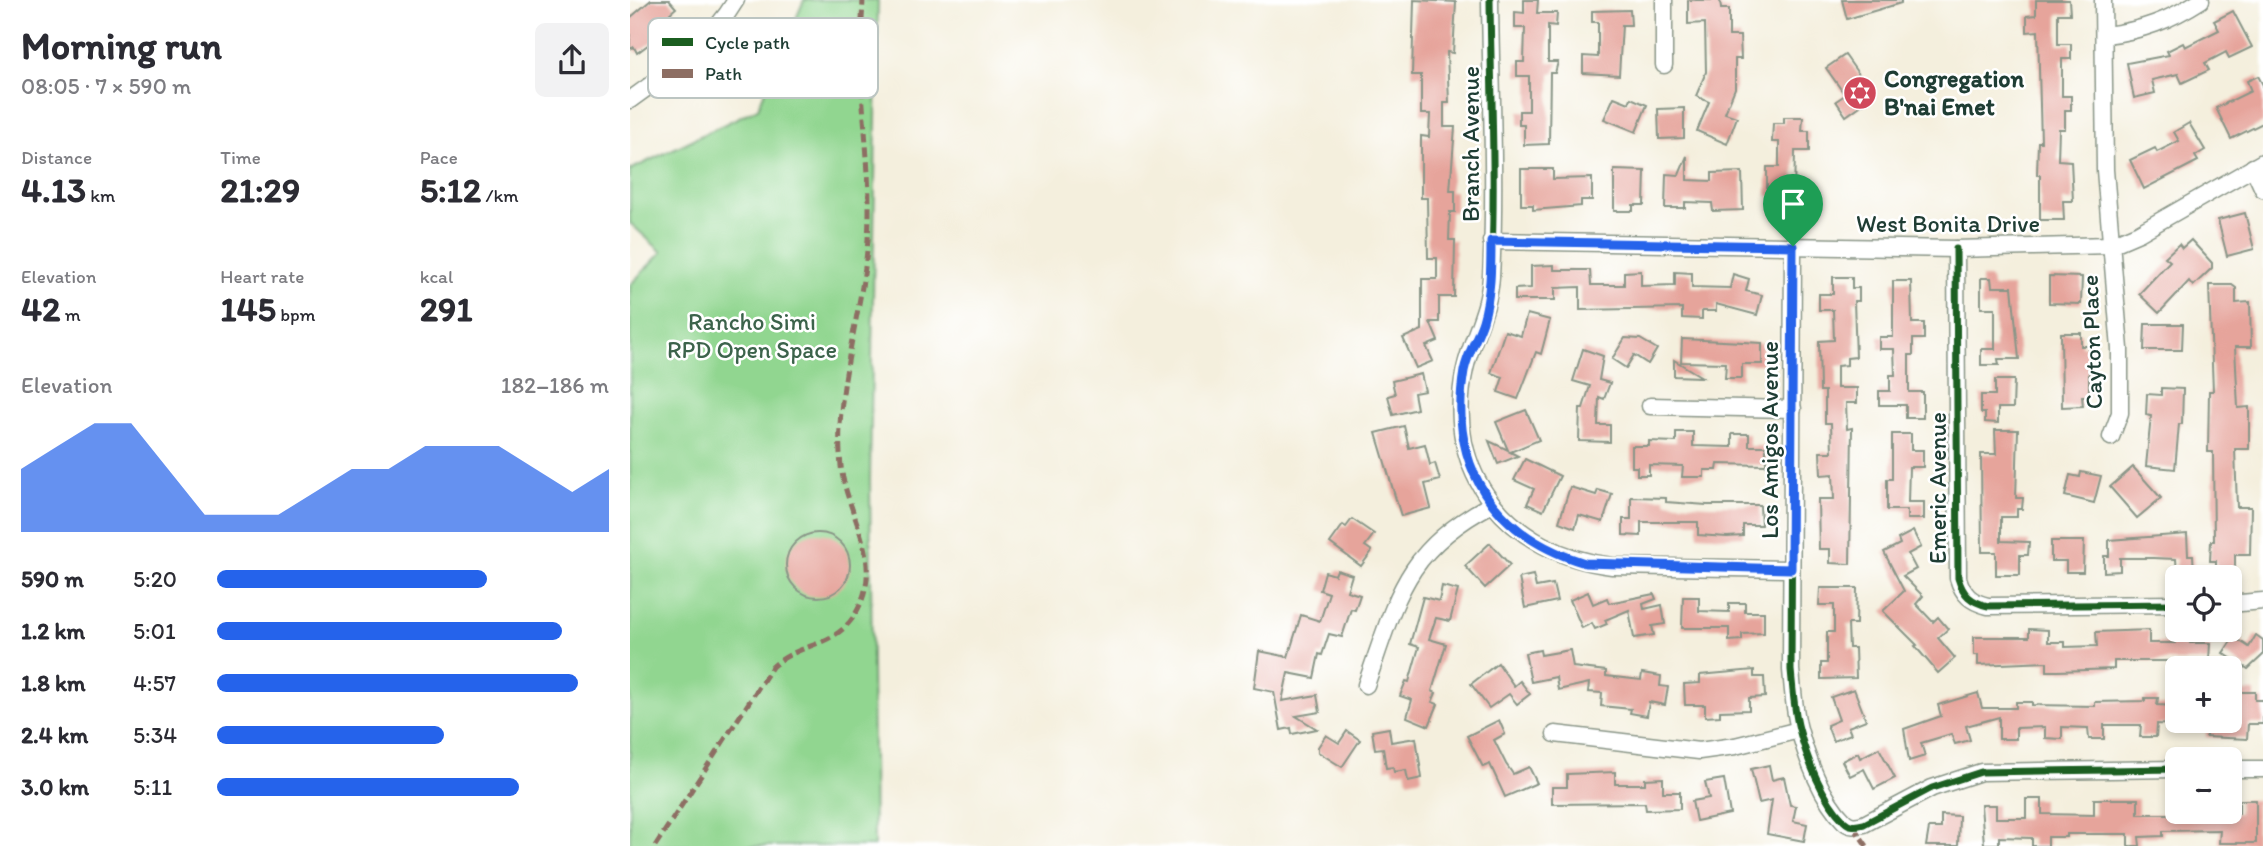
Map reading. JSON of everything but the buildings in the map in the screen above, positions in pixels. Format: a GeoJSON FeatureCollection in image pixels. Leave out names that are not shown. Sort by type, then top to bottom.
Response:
{"type":"FeatureCollection","features":[{"type":"Feature","properties":{"kind":"street"},"geometry":{"type":"LineString","coordinates":[[721,18],[736,0]]}},
{"type":"Feature","properties":{"kind":"street","name":"Branch Avenue"},"geometry":{"type":"LineString","coordinates":[[1490,0],[1491,241],[1488,299],[1465,367],[1460,406],[1467,456],[1492,504],[1533,542],[1559,555],[1585,563],[1791,569]]}},
{"type":"Feature","properties":{"kind":"street"},"geometry":{"type":"LineString","coordinates":[[1664,0],[1664,65]]}},
{"type":"Feature","properties":{"kind":"street","name":"Cayton Place"},"geometry":{"type":"LineString","coordinates":[[2103,0],[2105,170],[2120,349],[2120,413],[2111,437]]}},
{"type":"Feature","properties":{"kind":"street"},"geometry":{"type":"LineString","coordinates":[[2105,35],[2133,32],[2161,24],[2201,0]]}},
{"type":"Feature","properties":{"kind":"street"},"geometry":{"type":"LineString","coordinates":[[630,100],[648,87]]}},
{"type":"Feature","properties":{"kind":"street"},"geometry":{"type":"LineString","coordinates":[[2110,245],[2139,233],[2258,164],[2263,189]]}},
{"type":"Feature","properties":{"kind":"street","name":"West Bonita Drive"},"geometry":{"type":"LineString","coordinates":[[1491,241],[1956,248],[2110,245]]}},
{"type":"Feature","properties":{"kind":"street","name":"Los Amigos Avenue"},"geometry":{"type":"LineString","coordinates":[[1793,246],[1791,670],[1799,730],[1818,782],[1844,822],[1853,826],[1864,824],[1956,777],[1981,772],[2165,769]]}},
{"type":"Feature","properties":{"kind":"street","name":"Emeric Avenue"},"geometry":{"type":"LineString","coordinates":[[1956,248],[1958,578],[1961,589],[1968,598],[1988,606],[2165,604]]}},
{"type":"Feature","properties":{"kind":"street"},"geometry":{"type":"LineString","coordinates":[[1650,406],[1793,409]]}},
{"type":"Feature","properties":{"kind":"street"},"geometry":{"type":"LineString","coordinates":[[1366,685],[1397,596],[1414,565],[1447,530],[1492,504]]}},
{"type":"Feature","properties":{"kind":"street"},"geometry":{"type":"LineString","coordinates":[[2242,603],[2263,601]]}},
{"type":"Feature","properties":{"kind":"street"},"geometry":{"type":"LineString","coordinates":[[1555,734],[1699,751],[1735,746],[1799,730]]}},
{"type":"Feature","properties":{"kind":"street"},"geometry":{"type":"LineString","coordinates":[[2242,769],[2263,769]]}},
{"type":"Feature","properties":{"kind":"green space","name":"Rancho Simi RPD Open Space"},"geometry":{"type":"Polygon","coordinates":[[[804,0],[878,0],[878,18],[796,18],[804,0]]]}},
{"type":"Feature","properties":{"kind":"green space","name":"Rancho Simi RPD Open Space"},"geometry":{"type":"Polygon","coordinates":[[[762,98],[876,98],[870,480],[874,846],[630,846],[630,285],[662,252],[630,223],[630,170],[758,108],[762,98]]]}},
{"type":"Feature","properties":{"kind":"marked path"},"geometry":{"type":"LineString","coordinates":[[862,18],[863,0]]}},
{"type":"Feature","properties":{"kind":"marked path"},"geometry":{"type":"LineString","coordinates":[[655,846],[772,667],[784,658],[821,642],[844,628],[862,600],[866,583],[865,549],[844,483],[840,438],[845,381],[868,239],[868,175],[862,98]]}},
{"type":"Feature","properties":{"kind":"marked path"},"geometry":{"type":"LineString","coordinates":[[1853,826],[1867,846]]}},
{"type":"Feature","properties":{"kind":"cycle path"},"geometry":{"type":"LineString","coordinates":[[1490,0],[1493,174],[1491,277],[1484,313],[1465,369],[1461,407],[1464,442],[1475,474],[1492,502],[1515,526],[1543,545],[1575,558],[1612,566],[1791,569]]}},
{"type":"Feature","properties":{"kind":"cycle path"},"geometry":{"type":"LineString","coordinates":[[1793,246],[1791,670],[1802,741],[1816,778],[1836,812],[1849,824],[1864,824],[1932,788],[1981,772],[2165,769]]}},
{"type":"Feature","properties":{"kind":"cycle path"},"geometry":{"type":"LineString","coordinates":[[1956,249],[1958,578],[1962,589],[1972,600],[1988,606],[2165,604]]}},
{"type":"Feature","properties":{"kind":"place","name":"Congregation B'nai Emet"},"geometry":{"type":"Point","coordinates":[1860,93]}},
{"type":"Feature","properties":{"kind":"route"},"geometry":{"type":"LineString","coordinates":[[1491,241],[1793,246],[1791,569],[1612,566],[1585,563],[1559,555],[1533,542],[1512,526],[1492,504],[1477,481],[1461,432],[1460,406],[1465,367],[1488,299],[1491,241]]}}]}
